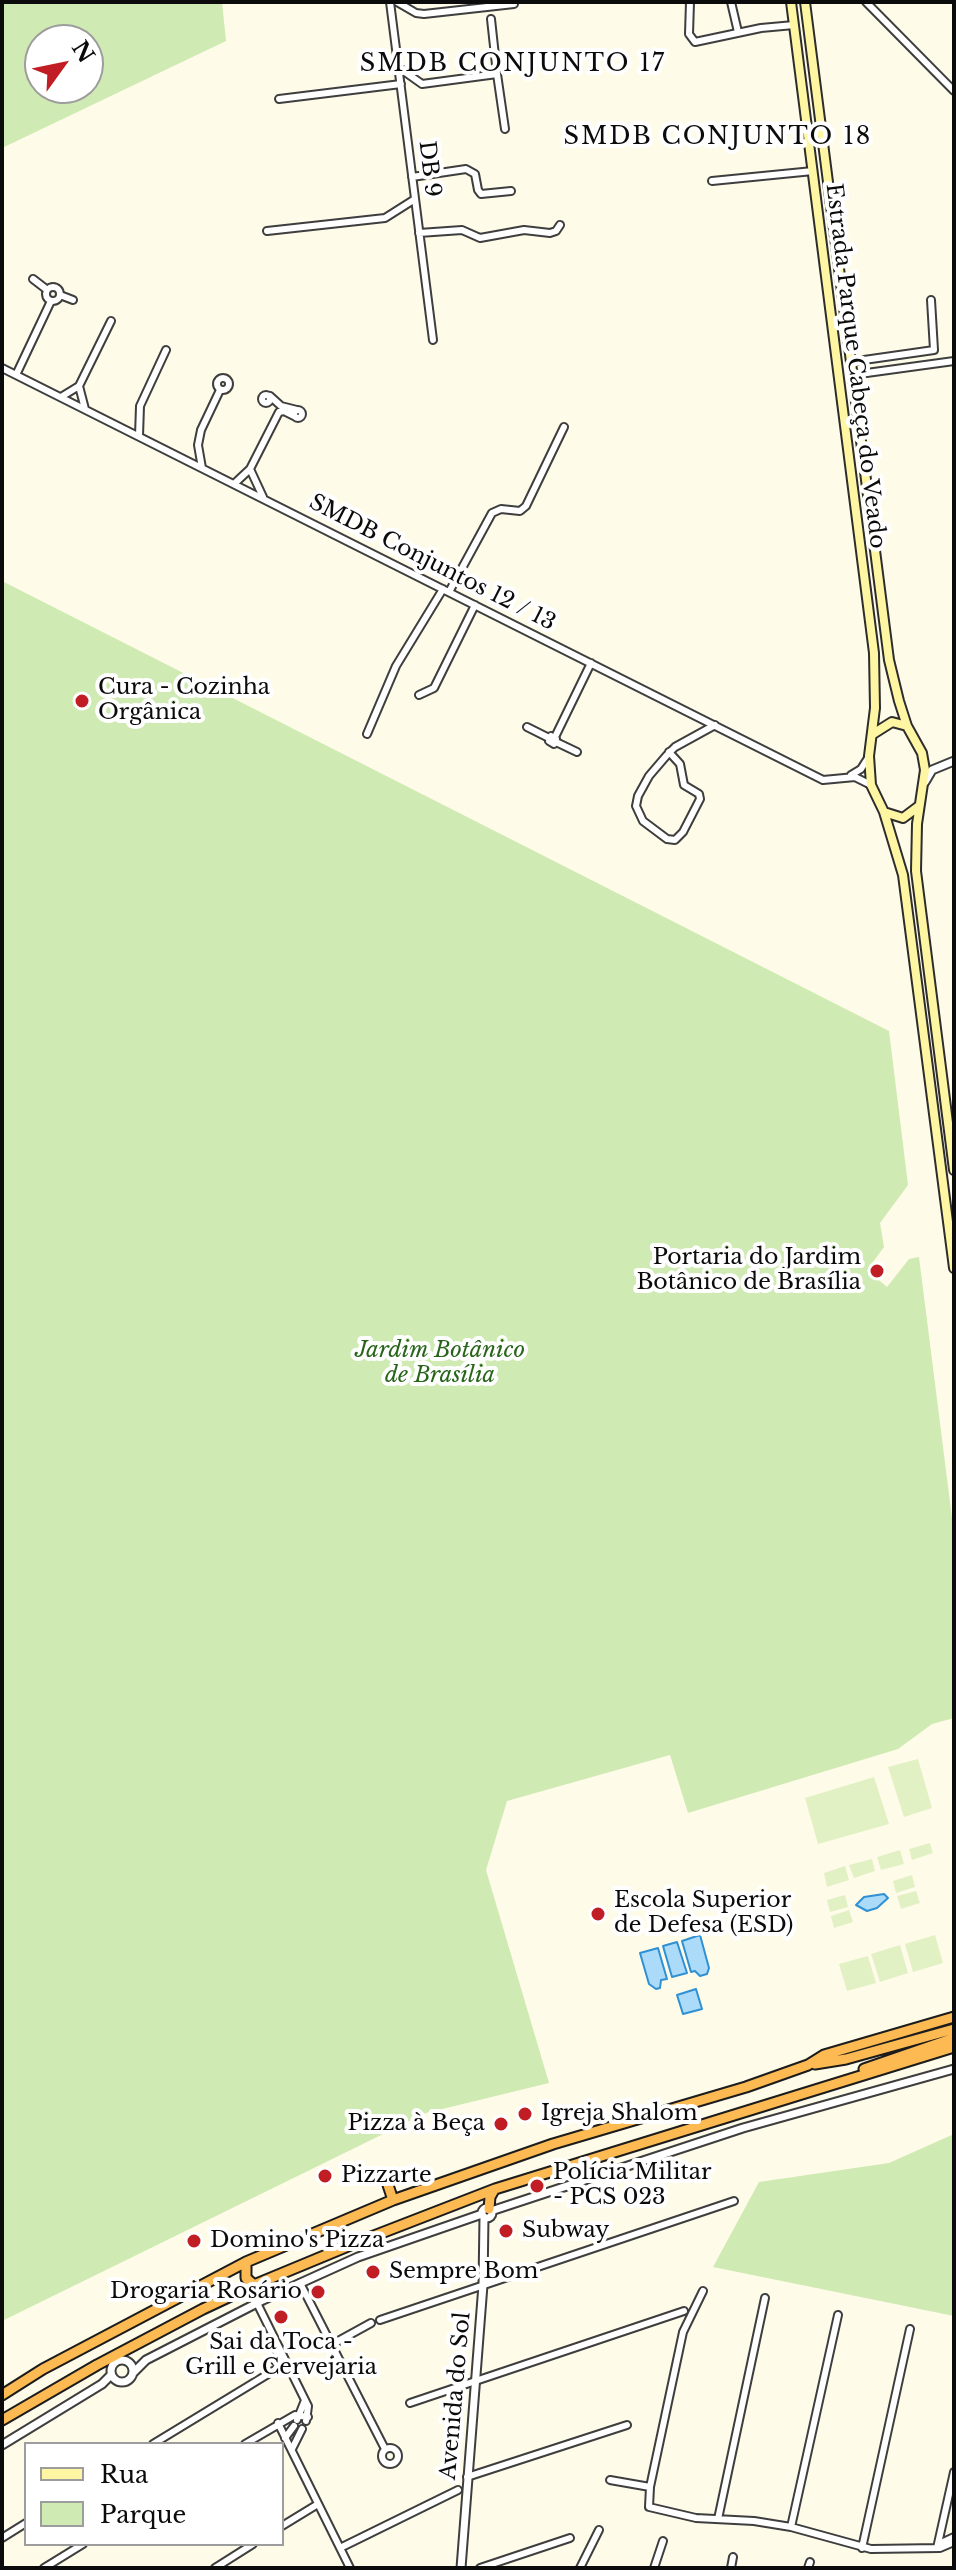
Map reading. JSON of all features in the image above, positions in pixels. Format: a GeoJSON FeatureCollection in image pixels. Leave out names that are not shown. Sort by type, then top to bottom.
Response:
{"type":"FeatureCollection","features":[{"type":"Feature","properties":{"kind":"highway"},"geometry":{"type":"LineString","coordinates":[[808,2065],[824,2055],[954,2017]]}},
{"type":"Feature","properties":{"kind":"highway"},"geometry":{"type":"LineString","coordinates":[[2,2395],[43,2369],[246,2262],[393,2200],[553,2144],[808,2065],[846,2059],[954,2029]]}},
{"type":"Feature","properties":{"kind":"highway"},"geometry":{"type":"LineString","coordinates":[[836,2083],[873,2064],[954,2038]]}},
{"type":"Feature","properties":{"kind":"highway"},"geometry":{"type":"LineString","coordinates":[[2,2420],[203,2309],[353,2244],[495,2189],[954,2047]]}},
{"type":"Feature","properties":{"kind":"highway"},"geometry":{"type":"LineString","coordinates":[[386,2179],[393,2200]]}},
{"type":"Feature","properties":{"kind":"highway"},"geometry":{"type":"LineString","coordinates":[[486,2215],[495,2189]]}},
{"type":"Feature","properties":{"kind":"highway"},"geometry":{"type":"LineString","coordinates":[[476,2196],[486,2215]]}},
{"type":"Feature","properties":{"kind":"highway"},"geometry":{"type":"LineString","coordinates":[[353,2244],[358,2257]]}},
{"type":"Feature","properties":{"kind":"highway"},"geometry":{"type":"LineString","coordinates":[[246,2262],[246,2278],[254,2285]]}},
{"type":"Feature","properties":{"kind":"highway"},"geometry":{"type":"LineString","coordinates":[[195,2288],[205,2297],[203,2309]]}},
{"type":"Feature","properties":{"kind":"highway"},"geometry":{"type":"LineString","coordinates":[[132,2366],[133,2345]]}},
{"type":"Feature","properties":{"kind":"highway"},"geometry":{"type":"LineString","coordinates":[[97,2365],[113,2376]]}},
{"type":"Feature","properties":{"kind":"main road","name":"Estrada Parque Cabeça do Veado"},"geometry":{"type":"LineString","coordinates":[[791,2],[874,653],[873,734]]}},
{"type":"Feature","properties":{"kind":"main road","name":"Estrada Parque Cabeça do Veado"},"geometry":{"type":"LineString","coordinates":[[805,2],[889,660],[907,726]]}},
{"type":"Feature","properties":{"kind":"main road"},"geometry":{"type":"LineString","coordinates":[[796,39],[810,38]]}},
{"type":"Feature","properties":{"kind":"main road"},"geometry":{"type":"LineString","coordinates":[[954,1170],[918,886],[916,843],[925,770],[922,753],[907,726],[892,722],[873,734],[869,756],[871,785],[884,812],[904,885],[954,1268]]}},
{"type":"Feature","properties":{"kind":"main road"},"geometry":{"type":"LineString","coordinates":[[884,812],[903,818],[919,806]]}},
{"type":"Feature","properties":{"kind":"street","name":"DB 9"},"geometry":{"type":"LineString","coordinates":[[390,2],[433,340]]}},
{"type":"Feature","properties":{"kind":"street"},"geometry":{"type":"LineString","coordinates":[[397,2],[424,14],[514,4]]}},
{"type":"Feature","properties":{"kind":"street"},"geometry":{"type":"LineString","coordinates":[[690,2],[688,23],[692,40],[703,41],[738,32],[794,25]]}},
{"type":"Feature","properties":{"kind":"street"},"geometry":{"type":"LineString","coordinates":[[731,2],[738,32]]}},
{"type":"Feature","properties":{"kind":"street"},"geometry":{"type":"LineString","coordinates":[[866,2],[954,91]]}},
{"type":"Feature","properties":{"kind":"street"},"geometry":{"type":"LineString","coordinates":[[491,19],[505,129]]}},
{"type":"Feature","properties":{"kind":"street"},"geometry":{"type":"LineString","coordinates":[[398,67],[422,84],[497,74]]}},
{"type":"Feature","properties":{"kind":"street"},"geometry":{"type":"LineString","coordinates":[[279,99],[401,84]]}},
{"type":"Feature","properties":{"kind":"street"},"geometry":{"type":"LineString","coordinates":[[412,177],[466,169],[475,174],[481,194],[511,191]]}},
{"type":"Feature","properties":{"kind":"street"},"geometry":{"type":"LineString","coordinates":[[712,181],[813,171]]}},
{"type":"Feature","properties":{"kind":"street"},"geometry":{"type":"LineString","coordinates":[[267,231],[385,218],[415,199]]}},
{"type":"Feature","properties":{"kind":"street"},"geometry":{"type":"LineString","coordinates":[[419,233],[462,230],[480,238],[524,230],[550,233],[560,225]]}},
{"type":"Feature","properties":{"kind":"street"},"geometry":{"type":"LineString","coordinates":[[33,279],[46,289]]}},
{"type":"Feature","properties":{"kind":"street"},"geometry":{"type":"LineString","coordinates":[[46,289],[55,287],[60,295],[73,300]]}},
{"type":"Feature","properties":{"kind":"street"},"geometry":{"type":"LineString","coordinates":[[46,289],[46,296],[51,301]]}},
{"type":"Feature","properties":{"kind":"street"},"geometry":{"type":"LineString","coordinates":[[16,375],[51,301],[60,295]]}},
{"type":"Feature","properties":{"kind":"street"},"geometry":{"type":"LineString","coordinates":[[850,362],[934,350],[931,300]]}},
{"type":"Feature","properties":{"kind":"street"},"geometry":{"type":"LineString","coordinates":[[61,397],[79,386],[111,321]]}},
{"type":"Feature","properties":{"kind":"street"},"geometry":{"type":"LineString","coordinates":[[139,436],[140,406],[166,350]]}},
{"type":"Feature","properties":{"kind":"street"},"geometry":{"type":"LineString","coordinates":[[852,375],[954,361]]}},
{"type":"Feature","properties":{"kind":"street","name":"SMDB Conjuntos 12 / 13"},"geometry":{"type":"LineString","coordinates":[[2,368],[823,780],[848,776],[861,778],[871,785]]}},
{"type":"Feature","properties":{"kind":"street"},"geometry":{"type":"LineString","coordinates":[[79,386],[85,409]]}},
{"type":"Feature","properties":{"kind":"street"},"geometry":{"type":"LineString","coordinates":[[202,468],[198,445],[201,430],[220,390]]}},
{"type":"Feature","properties":{"kind":"street"},"geometry":{"type":"LineString","coordinates":[[267,400],[295,413],[279,412],[275,407],[267,400]]}},
{"type":"Feature","properties":{"kind":"street"},"geometry":{"type":"LineString","coordinates":[[234,484],[250,469],[279,412]]}},
{"type":"Feature","properties":{"kind":"street"},"geometry":{"type":"LineString","coordinates":[[367,734],[396,666],[492,513],[501,509],[520,511],[526,506],[564,427]]}},
{"type":"Feature","properties":{"kind":"street"},"geometry":{"type":"LineString","coordinates":[[250,469],[265,500]]}},
{"type":"Feature","properties":{"kind":"street"},"geometry":{"type":"LineString","coordinates":[[419,695],[434,688],[475,605]]}},
{"type":"Feature","properties":{"kind":"street"},"geometry":{"type":"LineString","coordinates":[[553,739],[591,663]]}},
{"type":"Feature","properties":{"kind":"street"},"geometry":{"type":"LineString","coordinates":[[669,752],[680,764],[684,785],[699,794],[700,799],[683,832],[675,840],[667,839],[643,821],[636,806],[643,785],[669,752],[715,725]]}},
{"type":"Feature","properties":{"kind":"street"},"geometry":{"type":"LineString","coordinates":[[527,727],[577,752]]}},
{"type":"Feature","properties":{"kind":"street"},"geometry":{"type":"LineString","coordinates":[[922,753],[933,763],[954,761]]}},
{"type":"Feature","properties":{"kind":"street"},"geometry":{"type":"LineString","coordinates":[[848,776],[861,769],[869,756]]}},
{"type":"Feature","properties":{"kind":"street"},"geometry":{"type":"LineString","coordinates":[[924,783],[932,770],[945,763]]}},
{"type":"Feature","properties":{"kind":"street"},"geometry":{"type":"LineString","coordinates":[[113,2376],[124,2380],[132,2366],[257,2303],[358,2257],[743,2128],[954,2069]]}},
{"type":"Feature","properties":{"kind":"street"},"geometry":{"type":"LineString","coordinates":[[380,2320],[734,2201]]}},
{"type":"Feature","properties":{"kind":"street","name":"Avenida do Sol"},"geometry":{"type":"LineString","coordinates":[[461,2568],[486,2215]]}},
{"type":"Feature","properties":{"kind":"street"},"geometry":{"type":"LineString","coordinates":[[300,2283],[385,2449]]}},
{"type":"Feature","properties":{"kind":"street"},"geometry":{"type":"LineString","coordinates":[[703,2291],[683,2332],[650,2487],[648,2503],[651,2509],[696,2518],[791,2527],[862,2548],[937,2546],[954,2538],[944,2522]]}},
{"type":"Feature","properties":{"kind":"street"},"geometry":{"type":"LineString","coordinates":[[718,2519],[765,2298]]}},
{"type":"Feature","properties":{"kind":"street"},"geometry":{"type":"LineString","coordinates":[[257,2303],[279,2348],[278,2365],[305,2400],[301,2420],[285,2438]]}},
{"type":"Feature","properties":{"kind":"street"},"geometry":{"type":"LineString","coordinates":[[410,2403],[684,2311]]}},
{"type":"Feature","properties":{"kind":"street"},"geometry":{"type":"LineString","coordinates":[[791,2527],[838,2315]]}},
{"type":"Feature","properties":{"kind":"street"},"geometry":{"type":"LineString","coordinates":[[331,2345],[371,2323]]}},
{"type":"Feature","properties":{"kind":"street"},"geometry":{"type":"LineString","coordinates":[[862,2548],[910,2329]]}},
{"type":"Feature","properties":{"kind":"street"},"geometry":{"type":"LineString","coordinates":[[278,2365],[279,2348]]}},
{"type":"Feature","properties":{"kind":"street"},"geometry":{"type":"LineString","coordinates":[[2,2445],[102,2384],[113,2376],[119,2362],[132,2366]]}},
{"type":"Feature","properties":{"kind":"street"},"geometry":{"type":"LineString","coordinates":[[156,2442],[278,2365]]}},
{"type":"Feature","properties":{"kind":"street"},"geometry":{"type":"LineString","coordinates":[[248,2442],[278,2423],[301,2420]]}},
{"type":"Feature","properties":{"kind":"street"},"geometry":{"type":"LineString","coordinates":[[278,2423],[350,2568]]}},
{"type":"Feature","properties":{"kind":"street"},"geometry":{"type":"LineString","coordinates":[[467,2477],[627,2425]]}},
{"type":"Feature","properties":{"kind":"street"},"geometry":{"type":"LineString","coordinates":[[292,2449],[302,2429]]}},
{"type":"Feature","properties":{"kind":"street"},"geometry":{"type":"LineString","coordinates":[[937,2546],[954,2472]]}},
{"type":"Feature","properties":{"kind":"street"},"geometry":{"type":"LineString","coordinates":[[610,2480],[650,2487]]}},
{"type":"Feature","properties":{"kind":"street"},"geometry":{"type":"LineString","coordinates":[[340,2548],[458,2490]]}},
{"type":"Feature","properties":{"kind":"street"},"geometry":{"type":"LineString","coordinates":[[284,2525],[318,2504]]}},
{"type":"Feature","properties":{"kind":"street"},"geometry":{"type":"LineString","coordinates":[[2,2538],[24,2524]]}},
{"type":"Feature","properties":{"kind":"street"},"geometry":{"type":"LineString","coordinates":[[580,2568],[599,2530]]}},
{"type":"Feature","properties":{"kind":"street"},"geometry":{"type":"LineString","coordinates":[[480,2568],[570,2538]]}},
{"type":"Feature","properties":{"kind":"street"},"geometry":{"type":"LineString","coordinates":[[654,2568],[663,2541]]}},
{"type":"Feature","properties":{"kind":"street"},"geometry":{"type":"LineString","coordinates":[[44,2568],[80,2546]]}},
{"type":"Feature","properties":{"kind":"street"},"geometry":{"type":"LineString","coordinates":[[215,2568],[250,2546]]}},
{"type":"Feature","properties":{"kind":"street"},"geometry":{"type":"LineString","coordinates":[[731,2568],[733,2557]]}},
{"type":"Feature","properties":{"kind":"green space"},"geometry":{"type":"Polygon","coordinates":[[[2,2],[222,2],[226,41],[104,99],[104,24],[24,24],[24,104],[94,104],[2,148],[2,2]]]}},
{"type":"Feature","properties":{"kind":"green space","name":"Jardim Botânico de Brasília"},"geometry":{"type":"Polygon","coordinates":[[[2,581],[889,1031],[908,1185],[880,1223],[884,1247],[867,1270],[887,1287],[909,1259],[919,1257],[954,1534],[954,1718],[932,1724],[898,1749],[688,1813],[670,1755],[507,1801],[486,1870],[549,2083],[426,2113],[2,2321],[2,581]]]}},
{"type":"Feature","properties":{"kind":"green space"},"geometry":{"type":"Polygon","coordinates":[[[918,1759],[932,1808],[904,1817],[888,1767],[918,1759]]]}},
{"type":"Feature","properties":{"kind":"green space"},"geometry":{"type":"Polygon","coordinates":[[[874,1777],[889,1824],[818,1844],[805,1798],[874,1777]]]}},
{"type":"Feature","properties":{"kind":"green space"},"geometry":{"type":"Polygon","coordinates":[[[930,1843],[933,1853],[912,1860],[909,1849],[930,1843]]]}},
{"type":"Feature","properties":{"kind":"green space"},"geometry":{"type":"Polygon","coordinates":[[[900,1850],[904,1864],[881,1870],[877,1857],[900,1850]]]}},
{"type":"Feature","properties":{"kind":"green space"},"geometry":{"type":"Polygon","coordinates":[[[872,1859],[875,1871],[854,1878],[849,1865],[872,1859]]]}},
{"type":"Feature","properties":{"kind":"green space"},"geometry":{"type":"Polygon","coordinates":[[[845,1866],[849,1880],[827,1887],[824,1873],[845,1866]]]}},
{"type":"Feature","properties":{"kind":"green space"},"geometry":{"type":"Polygon","coordinates":[[[912,1875],[915,1887],[896,1893],[893,1881],[912,1875]]]}},
{"type":"Feature","properties":{"kind":"green space"},"geometry":{"type":"Polygon","coordinates":[[[916,1891],[920,1903],[901,1909],[897,1896],[916,1891]]]}},
{"type":"Feature","properties":{"kind":"green space"},"geometry":{"type":"Polygon","coordinates":[[[845,1895],[848,1907],[830,1912],[827,1900],[845,1895]]]}},
{"type":"Feature","properties":{"kind":"green space"},"geometry":{"type":"Polygon","coordinates":[[[849,1910],[853,1922],[834,1928],[831,1916],[849,1910]]]}},
{"type":"Feature","properties":{"kind":"green space"},"geometry":{"type":"Polygon","coordinates":[[[935,1935],[943,1963],[913,1972],[905,1944],[935,1935]]]}},
{"type":"Feature","properties":{"kind":"green space"},"geometry":{"type":"Polygon","coordinates":[[[900,1945],[908,1973],[880,1982],[871,1954],[900,1945]]]}},
{"type":"Feature","properties":{"kind":"green space"},"geometry":{"type":"Polygon","coordinates":[[[868,1956],[876,1983],[847,1991],[839,1964],[868,1956]]]}},
{"type":"Feature","properties":{"kind":"green space"},"geometry":{"type":"Polygon","coordinates":[[[954,2134],[954,2316],[713,2267],[759,2182],[889,2163],[954,2134]]]}},
{"type":"Feature","properties":{"kind":"water"},"geometry":{"type":"Polygon","coordinates":[[[884,1894],[888,1898],[877,1908],[867,1911],[856,1905],[864,1897],[884,1894]]]}},
{"type":"Feature","properties":{"kind":"water"},"geometry":{"type":"Polygon","coordinates":[[[700,1935],[709,1968],[707,1974],[700,1976],[695,1971],[691,1972],[682,1941],[700,1935]]]}},
{"type":"Feature","properties":{"kind":"water"},"geometry":{"type":"Polygon","coordinates":[[[677,1942],[687,1973],[672,1977],[663,1946],[677,1942]]]}},
{"type":"Feature","properties":{"kind":"water"},"geometry":{"type":"Polygon","coordinates":[[[658,1948],[667,1979],[661,1980],[660,1988],[656,1989],[649,1984],[640,1953],[658,1948]]]}},
{"type":"Feature","properties":{"kind":"water"},"geometry":{"type":"Polygon","coordinates":[[[696,1989],[702,2009],[683,2014],[677,1995],[696,1989]]]}},
{"type":"Feature","properties":{"kind":"place","name":"Cura - Cozinha Orgânica"},"geometry":{"type":"Point","coordinates":[82,701]}},
{"type":"Feature","properties":{"kind":"place","name":"Portaria do Jardim Botânico de Brasília"},"geometry":{"type":"Point","coordinates":[877,1271]}},
{"type":"Feature","properties":{"kind":"place","name":"Escola Superior de Defesa (ESD)"},"geometry":{"type":"Point","coordinates":[598,1914]}},
{"type":"Feature","properties":{"kind":"place","name":"Igreja Shalom"},"geometry":{"type":"Point","coordinates":[525,2114]}},
{"type":"Feature","properties":{"kind":"place","name":"Pizza à Beça"},"geometry":{"type":"Point","coordinates":[501,2124]}},
{"type":"Feature","properties":{"kind":"place","name":"Pizzarte"},"geometry":{"type":"Point","coordinates":[325,2176]}},
{"type":"Feature","properties":{"kind":"place","name":"Polícia Militar - PCS 023"},"geometry":{"type":"Point","coordinates":[537,2186]}},
{"type":"Feature","properties":{"kind":"place","name":"Subway"},"geometry":{"type":"Point","coordinates":[506,2231]}},
{"type":"Feature","properties":{"kind":"place","name":"Domino's Pizza"},"geometry":{"type":"Point","coordinates":[194,2241]}},
{"type":"Feature","properties":{"kind":"place","name":"Sempre Bom"},"geometry":{"type":"Point","coordinates":[373,2272]}},
{"type":"Feature","properties":{"kind":"place","name":"Drogaria Rosário"},"geometry":{"type":"Point","coordinates":[318,2292]}},
{"type":"Feature","properties":{"kind":"place","name":"Sai da Toca - Grill e Cervejaria"},"geometry":{"type":"Point","coordinates":[281,2317]}},
{"type":"Feature","properties":{"kind":"district","name":"SMDB CONJUNTO 17"},"geometry":{"type":"Point","coordinates":[513,64]}},
{"type":"Feature","properties":{"kind":"district","name":"SMDB CONJUNTO 18"},"geometry":{"type":"Point","coordinates":[718,137]}}]}
